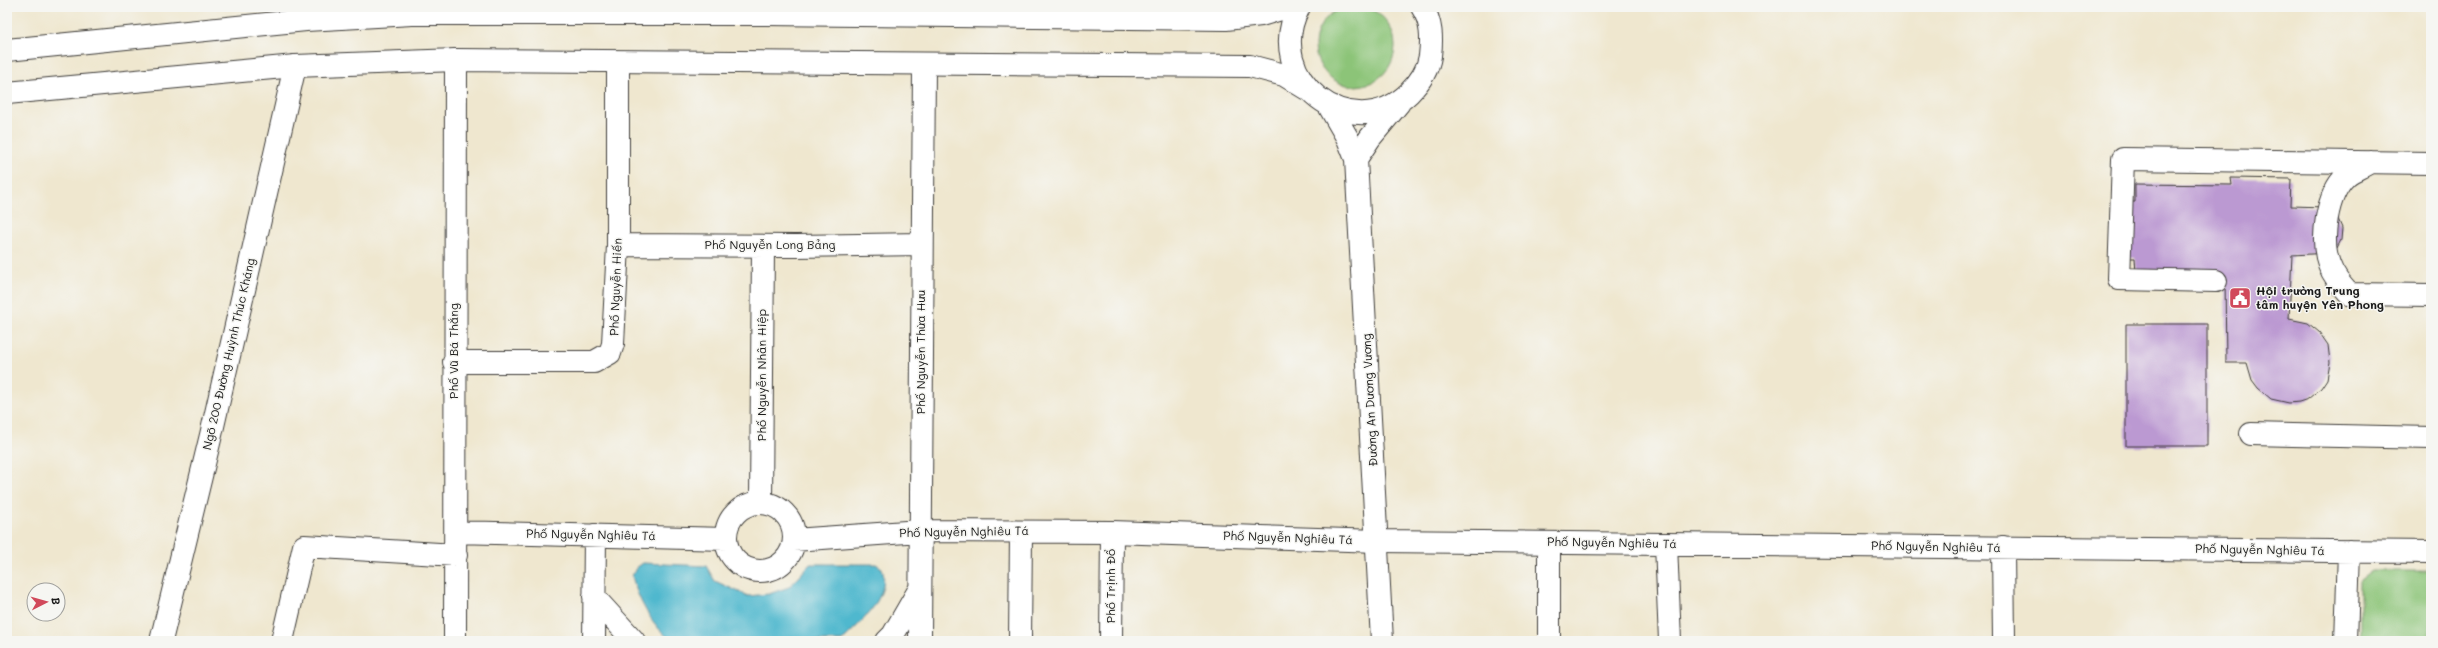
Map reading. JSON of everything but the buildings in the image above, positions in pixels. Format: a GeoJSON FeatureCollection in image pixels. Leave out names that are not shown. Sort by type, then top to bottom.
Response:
{"type":"FeatureCollection","features":[{"type":"Feature","properties":{"kind":"street"},"geometry":{"type":"LineString","coordinates":[[7,50],[307,13],[1226,19],[1261,15],[1288,7]]}},
{"type":"Feature","properties":{"kind":"street"},"geometry":{"type":"LineString","coordinates":[[1299,7],[1290,34],[1290,52],[1295,70],[1307,89]]}},
{"type":"Feature","properties":{"kind":"street"},"geometry":{"type":"LineString","coordinates":[[1356,159],[1370,138],[1400,102],[1418,84],[1429,62],[1432,38],[1426,13],[1422,7]]}},
{"type":"Feature","properties":{"kind":"street"},"geometry":{"type":"LineString","coordinates":[[7,93],[295,66],[456,60],[1250,66],[1284,76],[1307,89],[1329,106],[1347,112],[1365,113],[1383,110],[1400,102]]}},
{"type":"Feature","properties":{"kind":"street","name":"Phố Vũ Bá Thắng"},"geometry":{"type":"LineString","coordinates":[[455,641],[456,532],[454,362],[456,60]]}},
{"type":"Feature","properties":{"kind":"street","name":"Phố Nguyễn Hiến"},"geometry":{"type":"LineString","coordinates":[[454,362],[594,362],[604,358],[610,353],[613,344],[618,245],[618,62]]}},
{"type":"Feature","properties":{"kind":"street","name":"Phố Nguyễn Thừa Hưu"},"geometry":{"type":"LineString","coordinates":[[920,641],[924,64]]}},
{"type":"Feature","properties":{"kind":"street","name":"Ngõ 200 Đường Huỳnh Thúc Kháng"},"geometry":{"type":"LineString","coordinates":[[161,641],[211,435],[295,66]]}},
{"type":"Feature","properties":{"kind":"street","name":"Đường An Dương Vương"},"geometry":{"type":"LineString","coordinates":[[1329,106],[1348,139],[1356,159],[1378,541],[1382,641]]}},
{"type":"Feature","properties":{"kind":"street"},"geometry":{"type":"LineString","coordinates":[[2216,281],[2119,279],[2122,159],[2431,163]]}},
{"type":"Feature","properties":{"kind":"street"},"geometry":{"type":"LineString","coordinates":[[2370,162],[2347,176],[2337,188],[2330,202],[2326,238],[2328,263],[2338,282],[2349,294],[2431,295]]}},
{"type":"Feature","properties":{"kind":"street","name":"Phố Nguyễn Long Bảng"},"geometry":{"type":"LineString","coordinates":[[618,245],[763,246],[922,244]]}},
{"type":"Feature","properties":{"kind":"street","name":"Phố Nguyễn Nhân Hiệp"},"geometry":{"type":"LineString","coordinates":[[761,503],[763,246]]}},
{"type":"Feature","properties":{"kind":"street"},"geometry":{"type":"LineString","coordinates":[[2251,434],[2431,438]]}},
{"type":"Feature","properties":{"kind":"street"},"geometry":{"type":"LineString","coordinates":[[761,503],[774,507],[785,515],[790,522],[794,540],[786,559],[769,570],[759,572],[740,565],[728,549],[726,539],[728,525],[736,513],[752,504],[761,503]]}},
{"type":"Feature","properties":{"kind":"street","name":"Phố Nguyễn Nghiêu Tá"},"geometry":{"type":"LineString","coordinates":[[794,540],[920,531],[1112,532],[1378,541],[2431,552]]}},
{"type":"Feature","properties":{"kind":"street","name":"Phố Nguyễn Nghiêu Tá"},"geometry":{"type":"LineString","coordinates":[[456,532],[726,539]]}},
{"type":"Feature","properties":{"kind":"street"},"geometry":{"type":"LineString","coordinates":[[1020,641],[1021,532]]}},
{"type":"Feature","properties":{"kind":"street","name":"Phố Trịnh Đổ"},"geometry":{"type":"LineString","coordinates":[[1111,641],[1112,532]]}},
{"type":"Feature","properties":{"kind":"street"},"geometry":{"type":"LineString","coordinates":[[594,641],[595,535]]}},
{"type":"Feature","properties":{"kind":"street"},"geometry":{"type":"LineString","coordinates":[[1549,543],[1549,641]]}},
{"type":"Feature","properties":{"kind":"street"},"geometry":{"type":"LineString","coordinates":[[1666,544],[1670,641]]}},
{"type":"Feature","properties":{"kind":"street"},"geometry":{"type":"LineString","coordinates":[[282,641],[304,546],[456,555]]}},
{"type":"Feature","properties":{"kind":"street"},"geometry":{"type":"LineString","coordinates":[[2003,547],[2004,641]]}},
{"type":"Feature","properties":{"kind":"street"},"geometry":{"type":"LineString","coordinates":[[2346,641],[2349,551]]}},
{"type":"Feature","properties":{"kind":"street"},"geometry":{"type":"LineString","coordinates":[[887,641],[893,635],[920,588]]}},
{"type":"Feature","properties":{"kind":"street"},"geometry":{"type":"LineString","coordinates":[[594,597],[634,641]]}},
{"type":"Feature","properties":{"kind":"green space"},"geometry":{"type":"Polygon","coordinates":[[[1355,6],[1370,9],[1383,18],[1392,31],[1395,46],[1392,61],[1383,74],[1370,83],[1355,86],[1340,83],[1327,74],[1318,61],[1315,46],[1318,31],[1327,18],[1340,9],[1355,6]]]}},
{"type":"Feature","properties":{"kind":"green space"},"geometry":{"type":"Polygon","coordinates":[[[2372,571],[2431,571],[2431,641],[2360,641],[2360,580],[2372,571]]]}},
{"type":"Feature","properties":{"kind":"water"},"geometry":{"type":"Polygon","coordinates":[[[643,563],[706,566],[715,581],[748,596],[769,594],[789,587],[810,564],[876,564],[882,568],[884,579],[878,599],[872,608],[858,626],[842,641],[672,641],[652,620],[638,594],[632,576],[636,568],[643,563]]]}},
{"type":"Feature","properties":{"kind":"place","name":"Hội trường Trung tâm huyện Yên Phong"},"geometry":{"type":"Point","coordinates":[2240,298]}}]}
